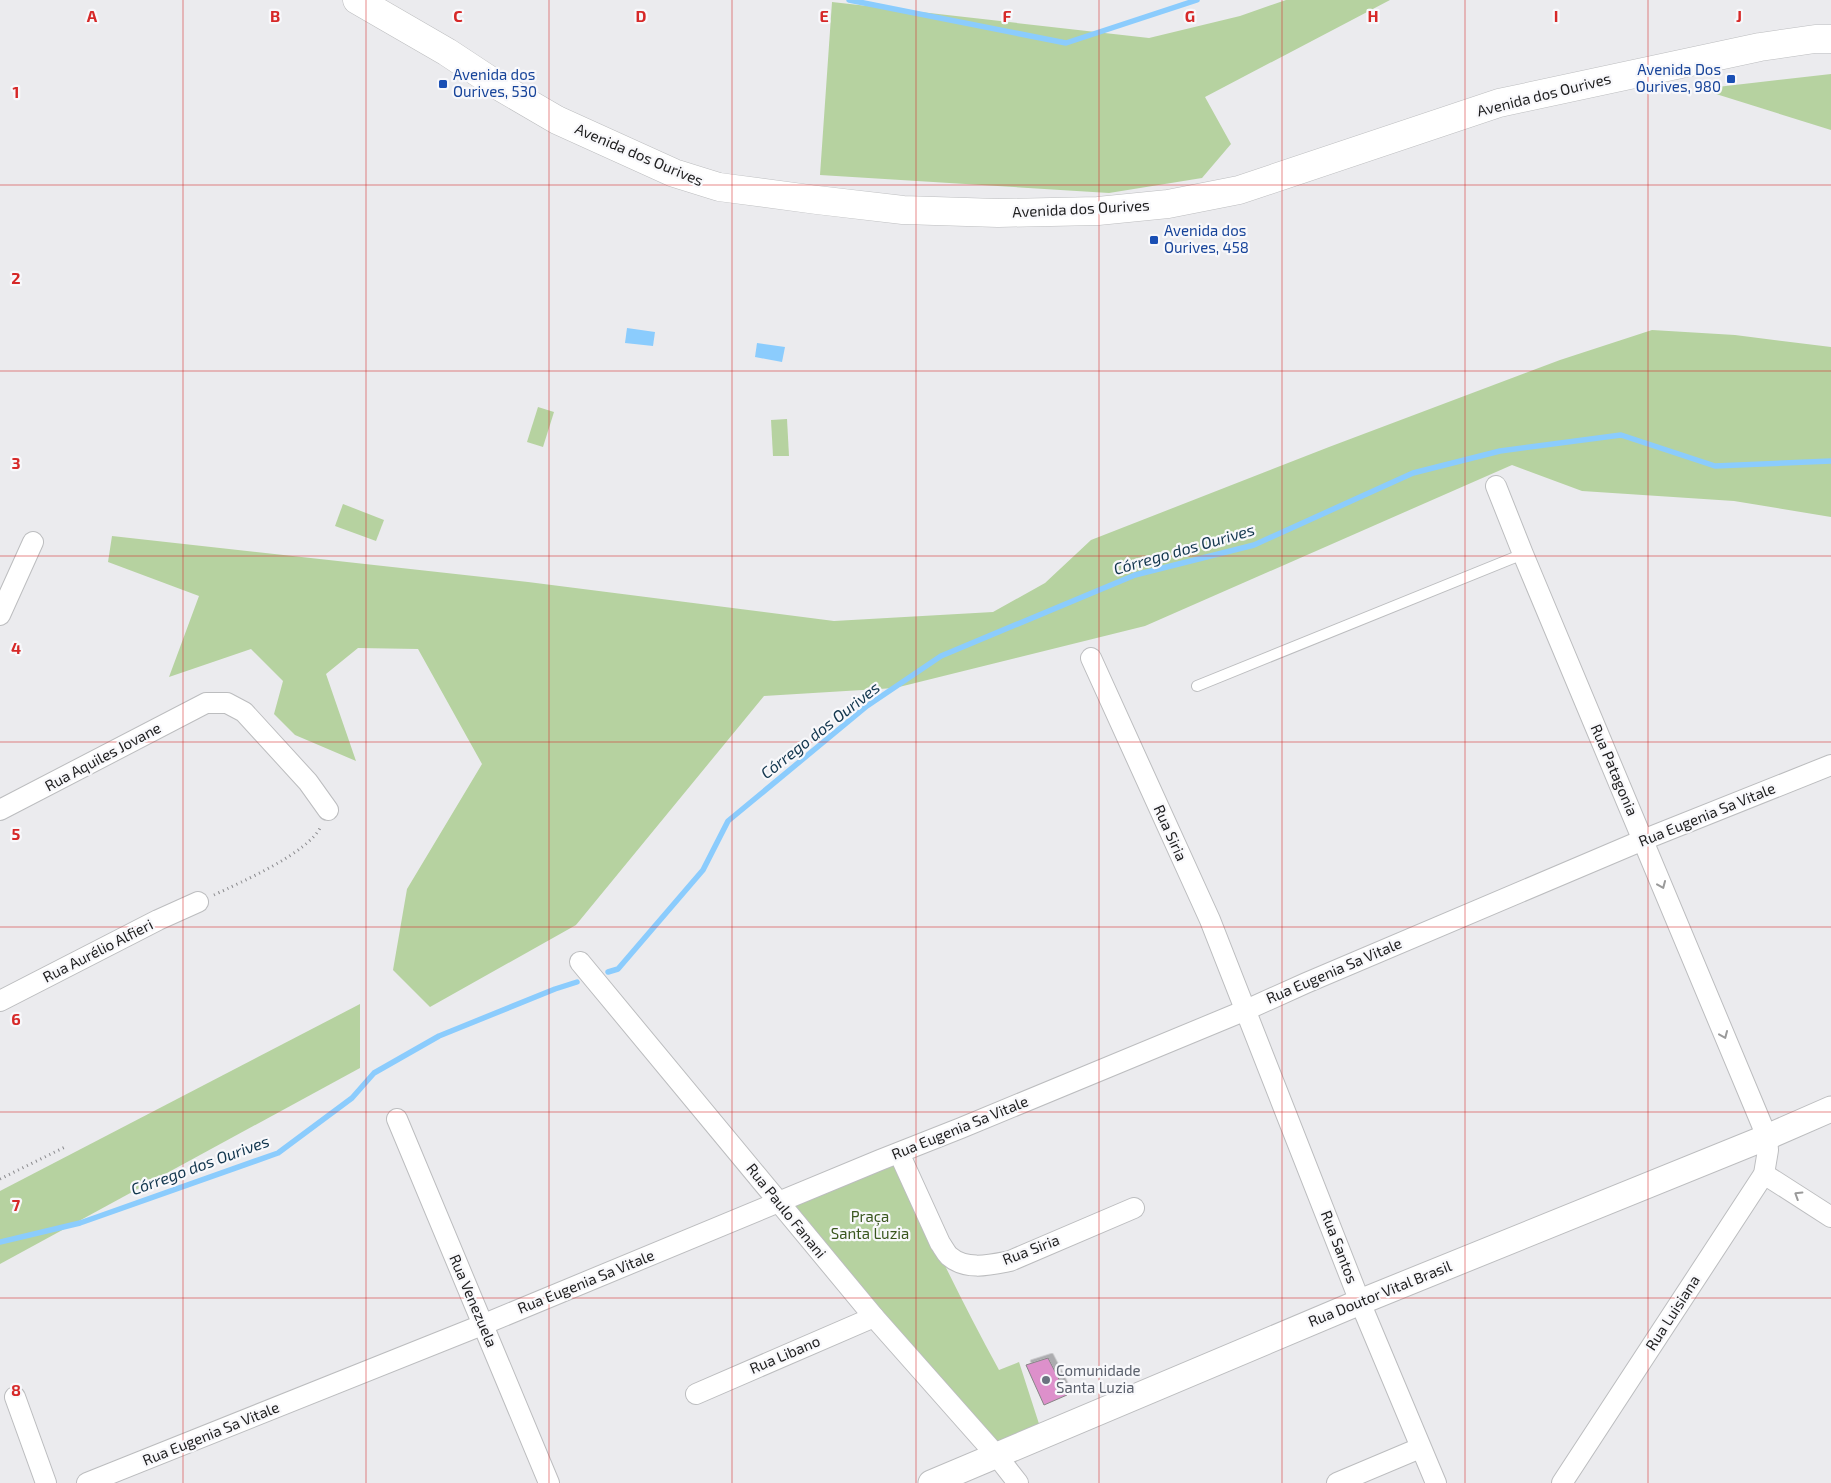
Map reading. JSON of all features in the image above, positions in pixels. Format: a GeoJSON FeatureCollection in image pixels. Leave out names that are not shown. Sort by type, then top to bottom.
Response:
{"type":"FeatureCollection","features":[{"type":"Feature","properties":{"kind":"main road","name":"Avenida dos Ourives"},"geometry":{"type":"LineString","coordinates":[[357,0],[447,52],[497,85],[557,120],[674,173],[719,187],[817,200],[903,210],[998,213],[1098,211],[1168,204],[1230,192],[1314,166],[1499,103],[1760,47],[1815,39],[1831,39]]}},
{"type":"Feature","properties":{"kind":"street","name":"Rua Patagonia"},"geometry":{"type":"LineString","coordinates":[[1496,486],[1767,1137]]}},
{"type":"Feature","properties":{"kind":"street"},"geometry":{"type":"LineString","coordinates":[[0,615],[34,542]]}},
{"type":"Feature","properties":{"kind":"street","name":"Rua Siria"},"geometry":{"type":"LineString","coordinates":[[1091,658],[1210,920],[1246,1010]]}},
{"type":"Feature","properties":{"kind":"street","name":"Rua Aquiles Jovane"},"geometry":{"type":"LineString","coordinates":[[0,810],[206,703],[227,703],[244,712],[308,782],[328,810]]}},
{"type":"Feature","properties":{"kind":"street","name":"Rua Eugenia Sa Vitale"},"geometry":{"type":"LineString","coordinates":[[87,1483],[482,1325],[1246,1010],[1306,982],[1643,840],[1831,765]]}},
{"type":"Feature","properties":{"kind":"street","name":"Rua Aurélio Alfieri"},"geometry":{"type":"LineString","coordinates":[[0,1001],[158,920],[198,902]]}},
{"type":"Feature","properties":{"kind":"street","name":"Rua Paulo Fanani"},"geometry":{"type":"LineString","coordinates":[[580,962],[874,1317],[997,1456],[1018,1483]]}},
{"type":"Feature","properties":{"kind":"street","name":"Rua Santos"},"geometry":{"type":"LineString","coordinates":[[1246,1010],[1360,1302],[1436,1483]]}},
{"type":"Feature","properties":{"kind":"street","name":"Rua Doutor Vital Brasil"},"geometry":{"type":"LineString","coordinates":[[931,1483],[1360,1302],[1767,1137],[1831,1109]]}},
{"type":"Feature","properties":{"kind":"street","name":"Rua Venezuela"},"geometry":{"type":"LineString","coordinates":[[397,1119],[549,1483]]}},
{"type":"Feature","properties":{"kind":"street","name":"Rua Luisiana"},"geometry":{"type":"LineString","coordinates":[[1562,1483],[1764,1174],[1768,1150],[1767,1137]]}},
{"type":"Feature","properties":{"kind":"street","name":"Rua Siria"},"geometry":{"type":"LineString","coordinates":[[899,1152],[940,1243],[949,1256],[960,1263],[974,1266],[1010,1261],[1134,1208]]}},
{"type":"Feature","properties":{"kind":"street"},"geometry":{"type":"LineString","coordinates":[[1764,1174],[1831,1217]]}},
{"type":"Feature","properties":{"kind":"street","name":"Rua Libano"},"geometry":{"type":"LineString","coordinates":[[696,1394],[874,1317]]}},
{"type":"Feature","properties":{"kind":"street"},"geometry":{"type":"LineString","coordinates":[[15,1397],[46,1483]]}},
{"type":"Feature","properties":{"kind":"street"},"geometry":{"type":"LineString","coordinates":[[1337,1483],[1420,1448]]}},
{"type":"Feature","properties":{"kind":"lane"},"geometry":{"type":"LineString","coordinates":[[1197,686],[1523,554]]}},
{"type":"Feature","properties":{"kind":"path"},"geometry":{"type":"LineString","coordinates":[[198,902],[259,874],[298,849],[318,833],[328,810]]}},
{"type":"Feature","properties":{"kind":"path"},"geometry":{"type":"LineString","coordinates":[[0,1179],[65,1147]]}},
{"type":"Feature","properties":{"kind":"green space"},"geometry":{"type":"Polygon","coordinates":[[[1286,0],[1390,0],[1205,97],[1231,144],[1202,178],[1109,193],[820,175],[832,2],[1149,38],[1240,16],[1286,0]]]}},
{"type":"Feature","properties":{"kind":"green space"},"geometry":{"type":"Polygon","coordinates":[[[1831,74],[1831,130],[1700,89],[1831,74]]]}},
{"type":"Feature","properties":{"kind":"green space"},"geometry":{"type":"Polygon","coordinates":[[[1652,330],[1735,335],[1831,347],[1831,517],[1734,501],[1582,491],[1512,465],[1145,626],[895,688],[764,696],[576,925],[430,1007],[393,970],[407,889],[482,764],[418,649],[358,648],[326,674],[356,761],[295,735],[274,714],[283,681],[251,649],[169,677],[199,596],[108,562],[112,536],[528,582],[834,621],[993,612],[1045,583],[1091,540],[1329,447],[1560,360],[1652,330]]]}},
{"type":"Feature","properties":{"kind":"green space"},"geometry":{"type":"Polygon","coordinates":[[[538,407],[554,412],[543,447],[527,442],[538,407]]]}},
{"type":"Feature","properties":{"kind":"green space"},"geometry":{"type":"Polygon","coordinates":[[[787,419],[789,456],[773,456],[771,420],[787,419]]]}},
{"type":"Feature","properties":{"kind":"green space"},"geometry":{"type":"Polygon","coordinates":[[[343,504],[384,520],[376,541],[335,526],[343,504]]]}},
{"type":"Feature","properties":{"kind":"green space"},"geometry":{"type":"Polygon","coordinates":[[[360,1004],[360,1068],[0,1264],[0,1191],[360,1004]]]}},
{"type":"Feature","properties":{"kind":"green space","name":"Praça Santa Luzia"},"geometry":{"type":"Polygon","coordinates":[[[896,1160],[945,1266],[999,1370],[1019,1362],[1041,1430],[998,1451],[789,1205],[896,1160]]]}},
{"type":"Feature","properties":{"kind":"water"},"geometry":{"type":"Polygon","coordinates":[[[627,328],[655,332],[653,346],[625,343],[627,328]]]}},
{"type":"Feature","properties":{"kind":"water"},"geometry":{"type":"Polygon","coordinates":[[[757,343],[785,347],[782,362],[755,357],[757,343]]]}},
{"type":"Feature","properties":{"kind":"building","name":"Comunidade Santa Luzia"},"geometry":{"type":"Polygon","coordinates":[[[1048,1358],[1067,1395],[1044,1405],[1026,1365],[1048,1358]]]}},
{"type":"Feature","properties":{"kind":"waterway"},"geometry":{"type":"LineString","coordinates":[[849,0],[1066,43],[1197,0]]}},
{"type":"Feature","properties":{"kind":"waterway","name":"Córrego dos Ourives"},"geometry":{"type":"LineString","coordinates":[[608,972],[618,969],[703,870],[728,821],[867,706],[941,656],[1135,575],[1254,545],[1413,473],[1500,451],[1621,435],[1715,466],[1831,461]]}},
{"type":"Feature","properties":{"kind":"waterway","name":"Córrego dos Ourives"},"geometry":{"type":"LineString","coordinates":[[0,1242],[80,1223],[278,1153],[352,1098],[374,1073],[439,1036],[577,982]]}},
{"type":"Feature","properties":{"kind":"place","name":"Avenida Dos Ourives, 980"},"geometry":{"type":"Point","coordinates":[1731,79]}},
{"type":"Feature","properties":{"kind":"place","name":"Avenida dos Ourives, 530"},"geometry":{"type":"Point","coordinates":[443,84]}},
{"type":"Feature","properties":{"kind":"place","name":"Avenida dos Ourives, 458"},"geometry":{"type":"Point","coordinates":[1154,240]}},
{"type":"Feature","properties":{"kind":"place","name":"Comunidade Santa Luzia"},"geometry":{"type":"Point","coordinates":[1046,1380]}}]}
